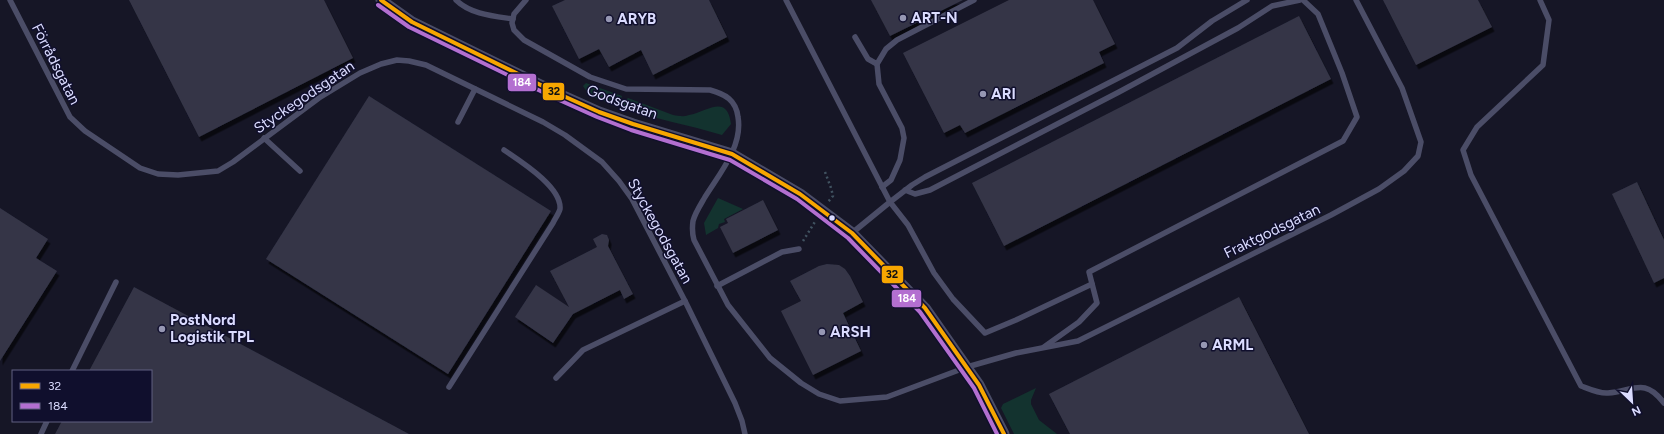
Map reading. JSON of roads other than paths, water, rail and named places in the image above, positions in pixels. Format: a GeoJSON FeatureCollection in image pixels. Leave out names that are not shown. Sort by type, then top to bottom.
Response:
{"type":"FeatureCollection","features":[{"type":"Feature","properties":{"kind":"street","name":"Godsgatan"},"geometry":{"type":"LineString","coordinates":[[381,0],[412,22],[599,112],[633,124],[732,154],[774,177],[822,210],[852,233],[925,308],[979,385],[1004,434]]}},
{"type":"Feature","properties":{"kind":"lane","name":"Förrådsgatan"},"geometry":{"type":"LineString","coordinates":[[10,0],[70,117]]}},
{"type":"Feature","properties":{"kind":"lane"},"geometry":{"type":"LineString","coordinates":[[456,0],[464,8],[489,15],[513,19],[519,7],[526,0]]}},
{"type":"Feature","properties":{"kind":"lane"},"geometry":{"type":"LineString","coordinates":[[786,0],[890,202],[908,225],[934,273],[949,294],[985,333],[1092,284]]}},
{"type":"Feature","properties":{"kind":"lane"},"geometry":{"type":"LineString","coordinates":[[882,187],[891,180],[900,160],[904,138],[902,128],[879,84],[877,64],[886,49],[897,40],[974,0]]}},
{"type":"Feature","properties":{"kind":"lane"},"geometry":{"type":"LineString","coordinates":[[852,233],[905,190],[925,177],[1177,48],[1212,21],[1247,0]]}},
{"type":"Feature","properties":{"kind":"lane"},"geometry":{"type":"LineString","coordinates":[[905,190],[915,194],[930,190],[1119,92],[1238,28],[1272,6],[1302,0],[1318,14],[1342,73],[1357,117],[1344,141],[1089,272],[1097,303],[1080,322],[1042,348]]}},
{"type":"Feature","properties":{"kind":"lane","name":"Fraktgodsgatan"},"geometry":{"type":"LineString","coordinates":[[513,19],[512,23],[514,30],[524,40],[590,77],[626,89],[689,88],[710,90],[722,94],[731,100],[737,110],[740,124],[738,140],[732,154],[693,220],[692,231],[694,240],[728,305],[770,358],[801,383],[819,394],[840,401],[887,397],[967,367],[1016,353],[1078,341],[1331,215],[1379,189],[1404,171],[1418,156],[1421,142],[1402,88],[1356,0]]}},
{"type":"Feature","properties":{"kind":"lane"},"geometry":{"type":"LineString","coordinates":[[1540,0],[1548,20],[1543,65],[1477,126],[1463,150],[1471,175],[1581,386],[1607,393],[1632,388],[1647,388],[1657,393],[1664,402]]}},
{"type":"Feature","properties":{"kind":"lane"},"geometry":{"type":"LineString","coordinates":[[855,37],[868,59],[877,64]]}},
{"type":"Feature","properties":{"kind":"lane","name":"Styckegodsgatan"},"geometry":{"type":"LineString","coordinates":[[70,117],[85,132],[140,168],[158,174],[178,175],[218,171],[234,162],[319,98],[360,73],[381,64],[397,60],[426,65],[543,122],[565,135],[602,162],[632,199],[685,301],[735,403],[742,421],[744,434]]}},
{"type":"Feature","properties":{"kind":"lane"},"geometry":{"type":"LineString","coordinates":[[458,122],[475,89]]}},
{"type":"Feature","properties":{"kind":"lane"},"geometry":{"type":"LineString","coordinates":[[264,138],[300,171]]}},
{"type":"Feature","properties":{"kind":"lane"},"geometry":{"type":"LineString","coordinates":[[449,387],[560,210],[559,201],[552,189],[530,168],[504,150]]}},
{"type":"Feature","properties":{"kind":"lane"},"geometry":{"type":"LineString","coordinates":[[717,286],[782,252],[799,249]]}},
{"type":"Feature","properties":{"kind":"lane"},"geometry":{"type":"LineString","coordinates":[[72,370],[116,282]]}},
{"type":"Feature","properties":{"kind":"lane"},"geometry":{"type":"LineString","coordinates":[[556,378],[583,350],[685,301]]}},
{"type":"Feature","properties":{"kind":"lane"},"geometry":{"type":"LineString","coordinates":[[41,434],[47,422]]}},
{"type":"Feature","properties":{"kind":"place","name":"ART-N"},"geometry":{"type":"Point","coordinates":[903,18]}},
{"type":"Feature","properties":{"kind":"place","name":"ARYB"},"geometry":{"type":"Point","coordinates":[609,19]}},
{"type":"Feature","properties":{"kind":"place","name":"ARI"},"geometry":{"type":"Point","coordinates":[983,94]}},
{"type":"Feature","properties":{"kind":"place","name":"PostNord Logistik TPL"},"geometry":{"type":"Point","coordinates":[162,329]}},
{"type":"Feature","properties":{"kind":"place","name":"ARSH"},"geometry":{"type":"Point","coordinates":[822,332]}},
{"type":"Feature","properties":{"kind":"place","name":"ARML"},"geometry":{"type":"Point","coordinates":[1204,345]}}]}
